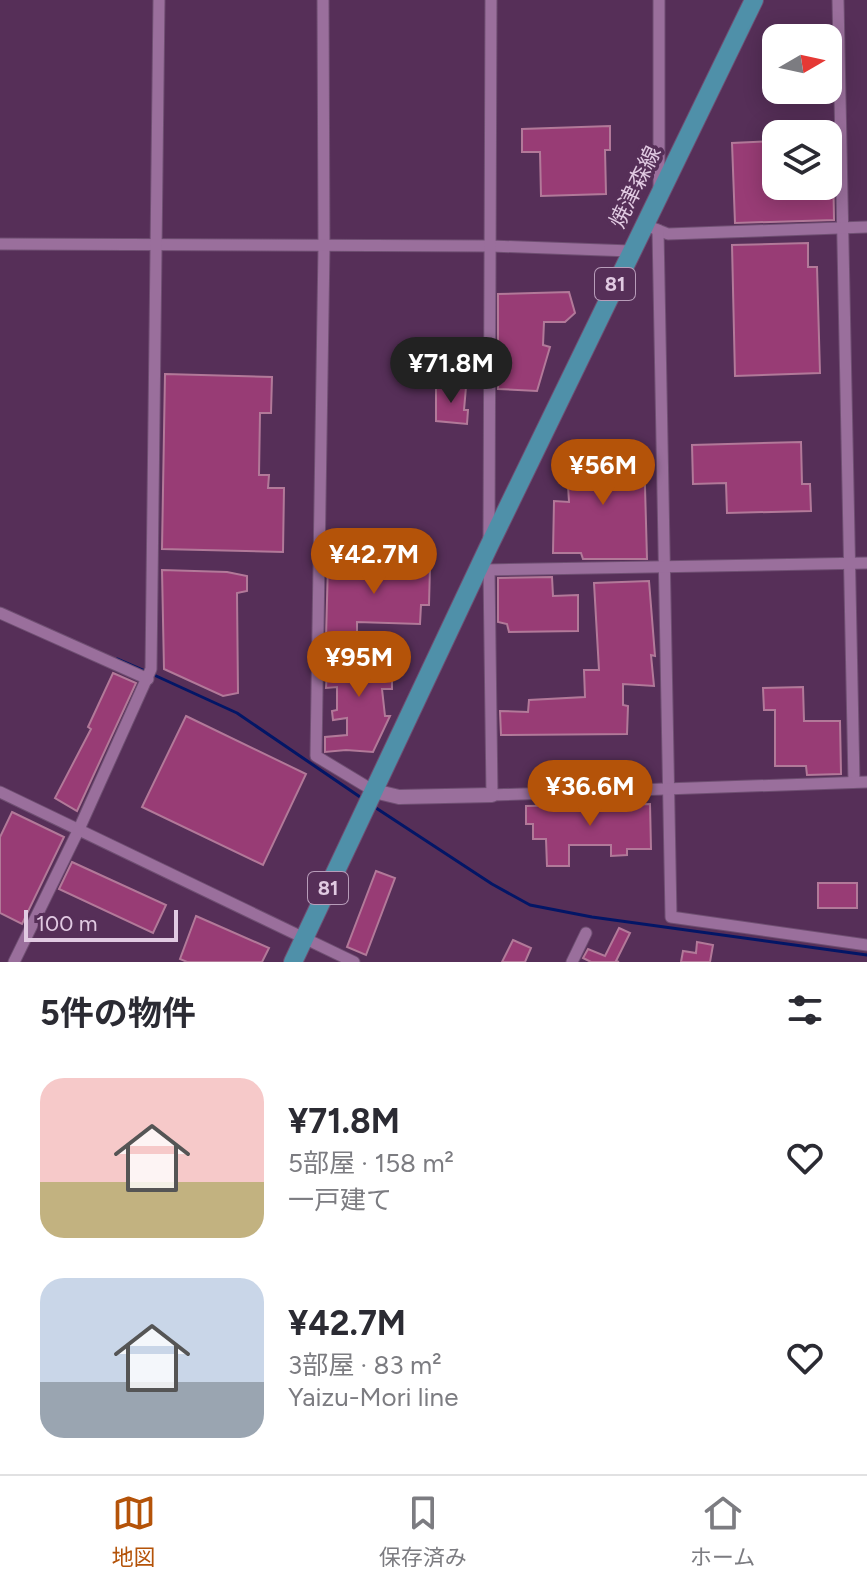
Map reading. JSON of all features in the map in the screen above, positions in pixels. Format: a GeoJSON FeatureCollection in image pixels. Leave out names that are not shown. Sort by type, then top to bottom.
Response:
{"type":"FeatureCollection","features":[{"type":"Feature","properties":{"kind":"main road","name":"焼津森線"},"geometry":{"type":"LineString","coordinates":[[484,570],[489,546],[631,251],[656,229],[659,195],[754,0]]}},
{"type":"Feature","properties":{"kind":"main road","name":"81"},"geometry":{"type":"LineString","coordinates":[[293,962],[484,570]]}},
{"type":"Feature","properties":{"kind":"street"},"geometry":{"type":"LineString","coordinates":[[14,962],[150,674],[159,0]]}},
{"type":"Feature","properties":{"kind":"street"},"geometry":{"type":"LineString","coordinates":[[323,0],[324,247],[316,756],[374,791],[399,797],[867,782]]}},
{"type":"Feature","properties":{"kind":"street"},"geometry":{"type":"LineString","coordinates":[[489,546],[491,0]]}},
{"type":"Feature","properties":{"kind":"street"},"geometry":{"type":"LineString","coordinates":[[659,0],[659,195]]}},
{"type":"Feature","properties":{"kind":"street"},"geometry":{"type":"LineString","coordinates":[[838,0],[854,782]]}},
{"type":"Feature","properties":{"kind":"street"},"geometry":{"type":"LineString","coordinates":[[867,227],[656,229],[671,917],[867,945]]}},
{"type":"Feature","properties":{"kind":"street"},"geometry":{"type":"LineString","coordinates":[[0,244],[491,246],[631,251]]}},
{"type":"Feature","properties":{"kind":"street"},"geometry":{"type":"LineString","coordinates":[[492,795],[484,570],[867,563]]}},
{"type":"Feature","properties":{"kind":"street"},"geometry":{"type":"LineString","coordinates":[[0,613],[150,674]]}},
{"type":"Feature","properties":{"kind":"street"},"geometry":{"type":"LineString","coordinates":[[0,792],[354,962]]}},
{"type":"Feature","properties":{"kind":"street"},"geometry":{"type":"LineString","coordinates":[[572,962],[586,933]]}},
{"type":"Feature","properties":{"kind":"building"},"geometry":{"type":"Polygon","coordinates":[[[610,126],[610,150],[605,150],[606,194],[541,196],[540,152],[522,152],[522,129],[610,126]]]}},
{"type":"Feature","properties":{"kind":"building"},"geometry":{"type":"Polygon","coordinates":[[[762,142],[762,200],[834,200],[834,220],[735,223],[732,143],[762,142]]]}},
{"type":"Feature","properties":{"kind":"building"},"geometry":{"type":"Polygon","coordinates":[[[808,243],[808,267],[817,267],[820,373],[735,376],[732,245],[808,243]]]}},
{"type":"Feature","properties":{"kind":"building"},"geometry":{"type":"Polygon","coordinates":[[[569,292],[575,313],[565,322],[544,322],[543,345],[550,347],[537,391],[498,389],[498,294],[569,292]]]}},
{"type":"Feature","properties":{"kind":"building"},"geometry":{"type":"Polygon","coordinates":[[[165,374],[272,377],[271,413],[260,413],[259,475],[269,475],[268,488],[284,488],[283,552],[162,549],[165,374]]]}},
{"type":"Feature","properties":{"kind":"building"},"geometry":{"type":"Polygon","coordinates":[[[436,387],[466,387],[464,410],[468,410],[467,424],[436,421],[436,387]]]}},
{"type":"Feature","properties":{"kind":"building"},"geometry":{"type":"Polygon","coordinates":[[[801,442],[802,484],[810,484],[811,511],[727,513],[726,483],[693,484],[692,445],[801,442]]]}},
{"type":"Feature","properties":{"kind":"building"},"geometry":{"type":"Polygon","coordinates":[[[644,451],[647,559],[583,559],[581,553],[553,553],[554,501],[569,502],[566,453],[644,451]]]}},
{"type":"Feature","properties":{"kind":"building"},"geometry":{"type":"Polygon","coordinates":[[[328,563],[430,566],[429,605],[421,605],[420,624],[357,622],[357,639],[326,638],[328,563]]]}},
{"type":"Feature","properties":{"kind":"building"},"geometry":{"type":"Polygon","coordinates":[[[162,570],[227,572],[247,576],[247,591],[237,593],[238,693],[223,696],[164,669],[162,570]]]}},
{"type":"Feature","properties":{"kind":"building"},"geometry":{"type":"Polygon","coordinates":[[[552,577],[553,596],[578,595],[578,631],[509,632],[507,624],[498,622],[498,578],[552,577]]]}},
{"type":"Feature","properties":{"kind":"building"},"geometry":{"type":"Polygon","coordinates":[[[649,581],[655,656],[651,655],[654,686],[623,684],[623,705],[628,706],[627,734],[501,735],[500,711],[528,712],[529,700],[585,697],[584,670],[599,670],[594,583],[649,581]]]}},
{"type":"Feature","properties":{"kind":"building"},"geometry":{"type":"Polygon","coordinates":[[[328,654],[392,654],[392,689],[382,689],[385,716],[390,716],[373,752],[325,752],[325,737],[347,735],[347,718],[333,720],[332,711],[337,710],[337,687],[326,688],[328,654]]]}},
{"type":"Feature","properties":{"kind":"building"},"geometry":{"type":"Polygon","coordinates":[[[113,673],[136,683],[77,811],[55,798],[91,729],[88,727],[113,673]]]}},
{"type":"Feature","properties":{"kind":"building"},"geometry":{"type":"Polygon","coordinates":[[[803,687],[804,721],[840,721],[841,774],[807,775],[806,766],[775,766],[775,710],[764,710],[763,688],[803,687]]]}},
{"type":"Feature","properties":{"kind":"building"},"geometry":{"type":"Polygon","coordinates":[[[186,716],[306,774],[263,865],[142,807],[186,716]]]}},
{"type":"Feature","properties":{"kind":"building"},"geometry":{"type":"Polygon","coordinates":[[[650,804],[651,849],[627,849],[627,855],[611,856],[611,845],[569,845],[569,866],[547,866],[546,839],[533,839],[533,824],[526,824],[526,806],[650,804]]]}},
{"type":"Feature","properties":{"kind":"building"},"geometry":{"type":"Polygon","coordinates":[[[12,812],[64,837],[22,924],[0,913],[0,837],[12,812]]]}},
{"type":"Feature","properties":{"kind":"building"},"geometry":{"type":"Polygon","coordinates":[[[72,862],[166,905],[153,933],[59,889],[72,862]]]}},
{"type":"Feature","properties":{"kind":"building"},"geometry":{"type":"Polygon","coordinates":[[[376,871],[395,878],[366,955],[347,947],[376,871]]]}},
{"type":"Feature","properties":{"kind":"building"},"geometry":{"type":"Polygon","coordinates":[[[818,883],[857,883],[857,908],[818,908],[818,883]]]}},
{"type":"Feature","properties":{"kind":"building"},"geometry":{"type":"Polygon","coordinates":[[[196,916],[269,948],[262,962],[187,962],[180,959],[196,916]]]}},
{"type":"Feature","properties":{"kind":"building"},"geometry":{"type":"Polygon","coordinates":[[[619,928],[630,933],[616,961],[619,962],[591,962],[583,958],[588,949],[605,956],[619,928]]]}},
{"type":"Feature","properties":{"kind":"building"},"geometry":{"type":"Polygon","coordinates":[[[513,940],[531,948],[525,962],[502,962],[513,940]]]}},
{"type":"Feature","properties":{"kind":"building"},"geometry":{"type":"Polygon","coordinates":[[[697,942],[713,945],[710,962],[681,962],[683,951],[696,953],[697,942]]]}},
{"type":"Feature","properties":{"kind":"waterway"},"geometry":{"type":"LineString","coordinates":[[117,659],[147,672]]}},
{"type":"Feature","properties":{"kind":"waterway"},"geometry":{"type":"LineString","coordinates":[[154,675],[237,713],[363,799]]}},
{"type":"Feature","properties":{"kind":"waterway"},"geometry":{"type":"LineString","coordinates":[[373,806],[492,884],[530,905],[592,917],[867,955]]}}]}
